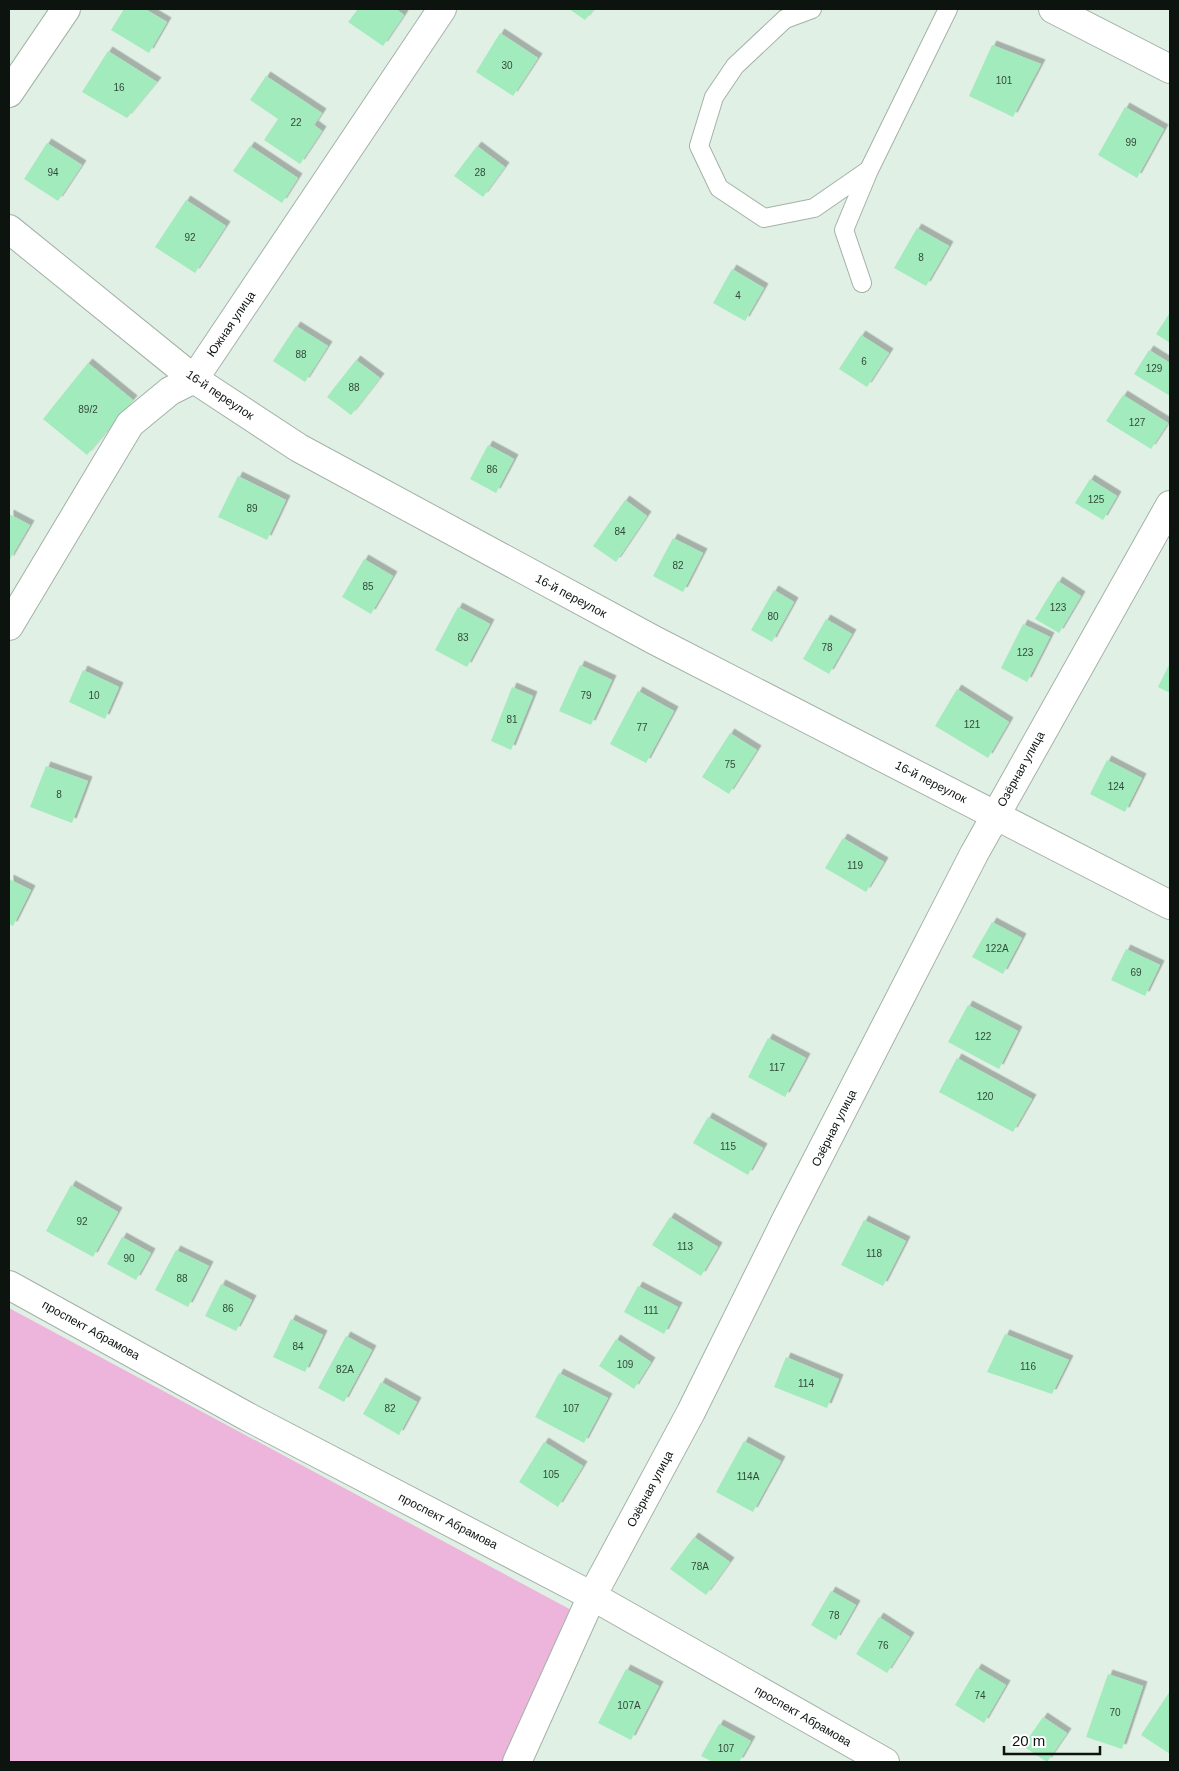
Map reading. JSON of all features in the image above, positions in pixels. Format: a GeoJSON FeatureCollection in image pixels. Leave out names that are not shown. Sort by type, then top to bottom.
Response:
{"type":"FeatureCollection","features":[{"type":"Feature","properties":{"kind":"street"},"geometry":{"type":"LineString","coordinates":[[9,93],[66,9]]}},
{"type":"Feature","properties":{"kind":"street","name":"Южная улица"},"geometry":{"type":"LineString","coordinates":[[9,626],[130,424],[170,391],[194,379],[442,9]]}},
{"type":"Feature","properties":{"kind":"street"},"geometry":{"type":"LineString","coordinates":[[1053,9],[1170,69]]}},
{"type":"Feature","properties":{"kind":"street","name":"16-й переулок"},"geometry":{"type":"LineString","coordinates":[[9,229],[194,379],[299,448],[654,640],[1170,905]]}},
{"type":"Feature","properties":{"kind":"street","name":"Озёрная улица"},"geometry":{"type":"LineString","coordinates":[[517,1762],[592,1596],[691,1412],[786,1220],[995,815],[1170,504]]}},
{"type":"Feature","properties":{"kind":"street","name":"проспект Абрамова"},"geometry":{"type":"LineString","coordinates":[[9,1285],[248,1417],[592,1596],[885,1762]]}},
{"type":"Feature","properties":{"kind":"lane"},"geometry":{"type":"LineString","coordinates":[[812,9],[785,20],[735,66],[714,98],[699,146],[719,188],[764,218],[814,208],[869,170]]}},
{"type":"Feature","properties":{"kind":"lane"},"geometry":{"type":"LineString","coordinates":[[862,283],[844,230],[869,170],[948,9]]}},
{"type":"Feature","properties":{"kind":"shaded area"},"geometry":{"type":"Polygon","coordinates":[[[9,1308],[575,1612],[505,1762],[9,1762],[9,1308]]]}},
{"type":"Feature","properties":{"kind":"building"},"geometry":{"type":"Polygon","coordinates":[[[124,9],[145,9],[167,22],[149,53],[111,30],[124,9]]]}},
{"type":"Feature","properties":{"kind":"building"},"geometry":{"type":"Polygon","coordinates":[[[358,9],[396,9],[404,15],[383,46],[348,22],[358,9]]]}},
{"type":"Feature","properties":{"kind":"building"},"geometry":{"type":"Polygon","coordinates":[[[569,9],[594,9],[585,20],[569,9]]]}},
{"type":"Feature","properties":{"kind":"building"},"geometry":{"type":"Polygon","coordinates":[[[500,33],[538,58],[513,96],[476,72],[500,33]]]}},
{"type":"Feature","properties":{"kind":"building"},"geometry":{"type":"Polygon","coordinates":[[[992,45],[1041,64],[1013,117],[969,96],[992,45]]]}},
{"type":"Feature","properties":{"kind":"building"},"geometry":{"type":"Polygon","coordinates":[[[108,51],[157,82],[127,118],[82,92],[108,51]]]}},
{"type":"Feature","properties":{"kind":"building"},"geometry":{"type":"Polygon","coordinates":[[[266,76],[322,113],[314,125],[322,131],[300,164],[264,140],[278,119],[250,100],[266,76]]]}},
{"type":"Feature","properties":{"kind":"building"},"geometry":{"type":"Polygon","coordinates":[[[1125,107],[1164,129],[1137,178],[1098,155],[1125,107]]]}},
{"type":"Feature","properties":{"kind":"building"},"geometry":{"type":"Polygon","coordinates":[[[47,143],[82,165],[58,201],[24,179],[47,143]]]}},
{"type":"Feature","properties":{"kind":"building"},"geometry":{"type":"Polygon","coordinates":[[[250,146],[298,178],[282,203],[233,171],[250,146]]]}},
{"type":"Feature","properties":{"kind":"building"},"geometry":{"type":"Polygon","coordinates":[[[477,146],[505,167],[483,197],[454,176],[477,146]]]}},
{"type":"Feature","properties":{"kind":"building"},"geometry":{"type":"Polygon","coordinates":[[[186,200],[226,226],[195,273],[155,247],[186,200]]]}},
{"type":"Feature","properties":{"kind":"building"},"geometry":{"type":"Polygon","coordinates":[[[917,228],[949,246],[926,286],[894,268],[917,228]]]}},
{"type":"Feature","properties":{"kind":"building"},"geometry":{"type":"Polygon","coordinates":[[[732,269],[764,288],[745,321],[713,303],[732,269]]]}},
{"type":"Feature","properties":{"kind":"building"},"geometry":{"type":"Polygon","coordinates":[[[1170,314],[1170,343],[1156,334],[1170,314]]]}},
{"type":"Feature","properties":{"kind":"building"},"geometry":{"type":"Polygon","coordinates":[[[296,326],[328,346],[305,382],[273,361],[296,326]]]}},
{"type":"Feature","properties":{"kind":"building"},"geometry":{"type":"Polygon","coordinates":[[[861,335],[889,353],[867,387],[839,369],[861,335]]]}},
{"type":"Feature","properties":{"kind":"building"},"geometry":{"type":"Polygon","coordinates":[[[1149,350],[1170,363],[1170,396],[1134,374],[1149,350]]]}},
{"type":"Feature","properties":{"kind":"building"},"geometry":{"type":"Polygon","coordinates":[[[356,360],[380,378],[351,415],[327,397],[356,360]]]}},
{"type":"Feature","properties":{"kind":"building"},"geometry":{"type":"Polygon","coordinates":[[[88,363],[133,400],[87,455],[43,419],[88,363]]]}},
{"type":"Feature","properties":{"kind":"building"},"geometry":{"type":"Polygon","coordinates":[[[1123,395],[1168,423],[1151,449],[1106,421],[1123,395]]]}},
{"type":"Feature","properties":{"kind":"building"},"geometry":{"type":"Polygon","coordinates":[[[488,445],[514,459],[496,493],[470,479],[488,445]]]}},
{"type":"Feature","properties":{"kind":"building"},"geometry":{"type":"Polygon","coordinates":[[[238,476],[286,500],[267,540],[218,517],[238,476]]]}},
{"type":"Feature","properties":{"kind":"building"},"geometry":{"type":"Polygon","coordinates":[[[1090,479],[1117,496],[1103,520],[1075,503],[1090,479]]]}},
{"type":"Feature","properties":{"kind":"building"},"geometry":{"type":"Polygon","coordinates":[[[625,500],[647,516],[616,562],[593,546],[625,500]]]}},
{"type":"Feature","properties":{"kind":"building"},"geometry":{"type":"Polygon","coordinates":[[[9,514],[30,525],[9,561],[9,514]]]}},
{"type":"Feature","properties":{"kind":"building"},"geometry":{"type":"Polygon","coordinates":[[[673,538],[703,553],[683,592],[653,576],[673,538]]]}},
{"type":"Feature","properties":{"kind":"building"},"geometry":{"type":"Polygon","coordinates":[[[364,559],[393,576],[371,614],[342,597],[364,559]]]}},
{"type":"Feature","properties":{"kind":"building"},"geometry":{"type":"Polygon","coordinates":[[[1058,581],[1081,596],[1059,633],[1035,619],[1058,581]]]}},
{"type":"Feature","properties":{"kind":"building"},"geometry":{"type":"Polygon","coordinates":[[[774,590],[794,602],[772,642],[751,630],[774,590]]]}},
{"type":"Feature","properties":{"kind":"building"},"geometry":{"type":"Polygon","coordinates":[[[458,607],[490,624],[467,667],[435,650],[458,607]]]}},
{"type":"Feature","properties":{"kind":"building"},"geometry":{"type":"Polygon","coordinates":[[[826,619],[852,634],[829,674],[803,659],[826,619]]]}},
{"type":"Feature","properties":{"kind":"building"},"geometry":{"type":"Polygon","coordinates":[[[1023,624],[1050,637],[1027,682],[1001,668],[1023,624]]]}},
{"type":"Feature","properties":{"kind":"building"},"geometry":{"type":"Polygon","coordinates":[[[1170,663],[1170,693],[1158,687],[1170,663]]]}},
{"type":"Feature","properties":{"kind":"building"},"geometry":{"type":"Polygon","coordinates":[[[580,665],[612,680],[591,725],[559,711],[580,665]]]}},
{"type":"Feature","properties":{"kind":"building"},"geometry":{"type":"Polygon","coordinates":[[[83,670],[119,687],[105,719],[69,702],[83,670]]]}},
{"type":"Feature","properties":{"kind":"building"},"geometry":{"type":"Polygon","coordinates":[[[512,687],[533,696],[511,750],[491,741],[512,687]]]}},
{"type":"Feature","properties":{"kind":"building"},"geometry":{"type":"Polygon","coordinates":[[[957,689],[1009,722],[988,758],[935,726],[957,689]]]}},
{"type":"Feature","properties":{"kind":"building"},"geometry":{"type":"Polygon","coordinates":[[[638,691],[674,711],[646,763],[610,744],[638,691]]]}},
{"type":"Feature","properties":{"kind":"building"},"geometry":{"type":"Polygon","coordinates":[[[730,733],[757,750],[729,794],[702,777],[730,733]]]}},
{"type":"Feature","properties":{"kind":"building"},"geometry":{"type":"Polygon","coordinates":[[[1107,760],[1142,778],[1125,812],[1090,794],[1107,760]]]}},
{"type":"Feature","properties":{"kind":"building"},"geometry":{"type":"Polygon","coordinates":[[[46,766],[88,781],[72,823],[30,807],[46,766]]]}},
{"type":"Feature","properties":{"kind":"building"},"geometry":{"type":"Polygon","coordinates":[[[843,838],[884,862],[866,892],[825,868],[843,838]]]}},
{"type":"Feature","properties":{"kind":"building"},"geometry":{"type":"Polygon","coordinates":[[[9,879],[31,890],[13,926],[9,924],[9,879]]]}},
{"type":"Feature","properties":{"kind":"building"},"geometry":{"type":"Polygon","coordinates":[[[992,922],[1022,938],[1003,974],[972,957],[992,922]]]}},
{"type":"Feature","properties":{"kind":"building"},"geometry":{"type":"Polygon","coordinates":[[[1126,949],[1160,965],[1145,996],[1111,980],[1126,949]]]}},
{"type":"Feature","properties":{"kind":"building"},"geometry":{"type":"Polygon","coordinates":[[[968,1005],[1018,1031],[999,1069],[948,1042],[968,1005]]]}},
{"type":"Feature","properties":{"kind":"building"},"geometry":{"type":"Polygon","coordinates":[[[768,1038],[806,1058],[785,1097],[748,1077],[768,1038]]]}},
{"type":"Feature","properties":{"kind":"building"},"geometry":{"type":"Polygon","coordinates":[[[957,1058],[1032,1099],[1013,1132],[939,1092],[957,1058]]]}},
{"type":"Feature","properties":{"kind":"building"},"geometry":{"type":"Polygon","coordinates":[[[708,1117],[763,1148],[748,1175],[693,1143],[708,1117]]]}},
{"type":"Feature","properties":{"kind":"building"},"geometry":{"type":"Polygon","coordinates":[[[71,1185],[118,1212],[93,1257],[46,1231],[71,1185]]]}},
{"type":"Feature","properties":{"kind":"building"},"geometry":{"type":"Polygon","coordinates":[[[670,1217],[718,1247],[701,1276],[652,1245],[670,1217]]]}},
{"type":"Feature","properties":{"kind":"building"},"geometry":{"type":"Polygon","coordinates":[[[864,1220],[906,1241],[883,1286],[841,1265],[864,1220]]]}},
{"type":"Feature","properties":{"kind":"building"},"geometry":{"type":"Polygon","coordinates":[[[122,1237],[151,1253],[136,1280],[107,1264],[122,1237]]]}},
{"type":"Feature","properties":{"kind":"building"},"geometry":{"type":"Polygon","coordinates":[[[176,1250],[209,1266],[188,1307],[155,1290],[176,1250]]]}},
{"type":"Feature","properties":{"kind":"building"},"geometry":{"type":"Polygon","coordinates":[[[221,1284],[252,1300],[236,1331],[205,1316],[221,1284]]]}},
{"type":"Feature","properties":{"kind":"building"},"geometry":{"type":"Polygon","coordinates":[[[638,1286],[678,1307],[664,1334],[624,1312],[638,1286]]]}},
{"type":"Feature","properties":{"kind":"building"},"geometry":{"type":"Polygon","coordinates":[[[291,1319],[323,1335],[305,1372],[273,1357],[291,1319]]]}},
{"type":"Feature","properties":{"kind":"building"},"geometry":{"type":"Polygon","coordinates":[[[1005,1334],[1069,1360],[1052,1394],[987,1372],[1005,1334]]]}},
{"type":"Feature","properties":{"kind":"building"},"geometry":{"type":"Polygon","coordinates":[[[346,1336],[372,1350],[344,1402],[318,1388],[346,1336]]]}},
{"type":"Feature","properties":{"kind":"building"},"geometry":{"type":"Polygon","coordinates":[[[616,1339],[651,1362],[634,1389],[599,1366],[616,1339]]]}},
{"type":"Feature","properties":{"kind":"building"},"geometry":{"type":"Polygon","coordinates":[[[786,1357],[839,1379],[827,1408],[774,1387],[786,1357]]]}},
{"type":"Feature","properties":{"kind":"building"},"geometry":{"type":"Polygon","coordinates":[[[559,1373],[608,1398],[584,1443],[535,1417],[559,1373]]]}},
{"type":"Feature","properties":{"kind":"building"},"geometry":{"type":"Polygon","coordinates":[[[381,1382],[417,1402],[399,1435],[363,1414],[381,1382]]]}},
{"type":"Feature","properties":{"kind":"building"},"geometry":{"type":"Polygon","coordinates":[[[744,1441],[781,1461],[753,1512],[716,1492],[744,1441]]]}},
{"type":"Feature","properties":{"kind":"building"},"geometry":{"type":"Polygon","coordinates":[[[544,1442],[583,1466],[558,1507],[519,1482],[544,1442]]]}},
{"type":"Feature","properties":{"kind":"building"},"geometry":{"type":"Polygon","coordinates":[[[694,1537],[730,1562],[706,1595],[670,1569],[694,1537]]]}},
{"type":"Feature","properties":{"kind":"building"},"geometry":{"type":"Polygon","coordinates":[[[831,1591],[856,1605],[836,1640],[811,1625],[831,1591]]]}},
{"type":"Feature","properties":{"kind":"building"},"geometry":{"type":"Polygon","coordinates":[[[879,1617],[910,1637],[887,1673],[856,1654],[879,1617]]]}},
{"type":"Feature","properties":{"kind":"building"},"geometry":{"type":"Polygon","coordinates":[[[977,1668],[1006,1685],[984,1723],[955,1705],[977,1668]]]}},
{"type":"Feature","properties":{"kind":"building"},"geometry":{"type":"Polygon","coordinates":[[[626,1669],[659,1686],[631,1740],[598,1723],[626,1669]]]}},
{"type":"Feature","properties":{"kind":"building"},"geometry":{"type":"Polygon","coordinates":[[[1108,1674],[1143,1686],[1122,1749],[1086,1737],[1108,1674]]]}},
{"type":"Feature","properties":{"kind":"building"},"geometry":{"type":"Polygon","coordinates":[[[1170,1691],[1170,1754],[1141,1735],[1170,1691]]]}},
{"type":"Feature","properties":{"kind":"building"},"geometry":{"type":"Polygon","coordinates":[[[1043,1717],[1067,1733],[1047,1762],[1023,1746],[1043,1717]]]}},
{"type":"Feature","properties":{"kind":"building"},"geometry":{"type":"Polygon","coordinates":[[[719,1724],[751,1741],[739,1762],[713,1762],[701,1756],[719,1724]]]}}]}
